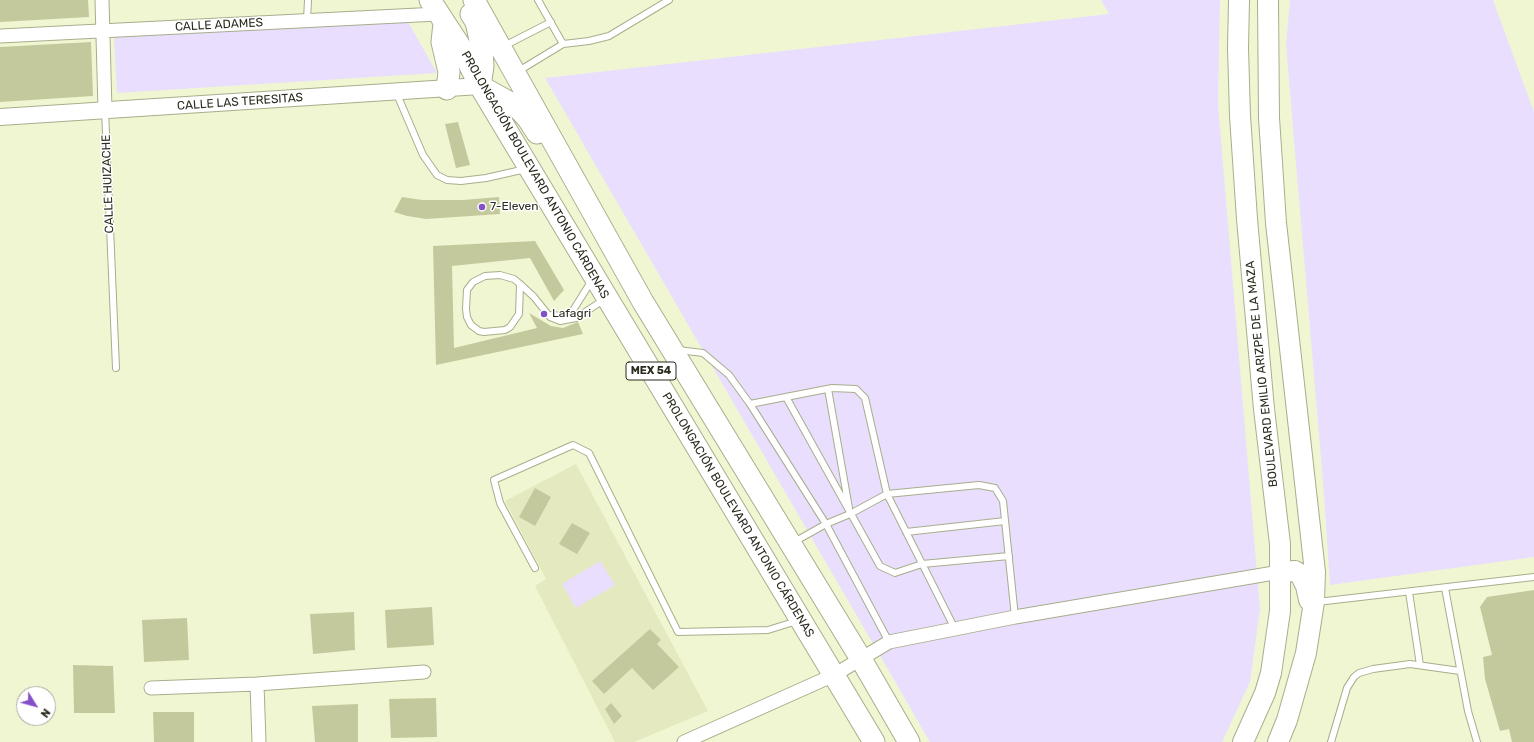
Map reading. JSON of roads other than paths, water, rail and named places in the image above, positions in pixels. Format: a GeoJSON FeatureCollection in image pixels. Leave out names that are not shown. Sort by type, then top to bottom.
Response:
{"type":"FeatureCollection","features":[{"type":"Feature","properties":{"kind":"highway"},"geometry":{"type":"LineString","coordinates":[[463,0],[476,22],[480,34],[483,66],[480,86],[516,106],[528,118],[584,215],[610,241]]}},
{"type":"Feature","properties":{"kind":"highway","name":"MEX 54"},"geometry":{"type":"LineString","coordinates":[[474,0],[672,349],[910,742]]}},
{"type":"Feature","properties":{"kind":"highway"},"geometry":{"type":"LineString","coordinates":[[438,12],[442,42],[449,72],[447,89]]}},
{"type":"Feature","properties":{"kind":"highway","name":"PROLONGACIÓN BOULEVARD ANTONIO CÁRDENAS"},"geometry":{"type":"LineString","coordinates":[[438,12],[460,46],[480,86],[874,742]]}},
{"type":"Feature","properties":{"kind":"main road","name":"BOULEVARD EMILIO ARIZPE DE LA MAZA"},"geometry":{"type":"LineString","coordinates":[[1239,0],[1238,48],[1240,124],[1263,393],[1280,544],[1280,611],[1276,646],[1265,693],[1243,742]]}},
{"type":"Feature","properties":{"kind":"main road"},"geometry":{"type":"LineString","coordinates":[[1268,0],[1269,118],[1276,223],[1314,572],[1314,602],[1300,681],[1288,720],[1278,742]]}},
{"type":"Feature","properties":{"kind":"main road"},"geometry":{"type":"LineString","coordinates":[[1280,572],[1295,571],[1300,574],[1306,586],[1310,601],[1314,602]]}},
{"type":"Feature","properties":{"kind":"main road"},"geometry":{"type":"LineString","coordinates":[[1257,742],[1263,726],[1265,693]]}},
{"type":"Feature","properties":{"kind":"street","name":"CALLE HUIZACHE"},"geometry":{"type":"LineString","coordinates":[[102,0],[105,110]]}},
{"type":"Feature","properties":{"kind":"street","name":"CALLE ADAMES"},"geometry":{"type":"LineString","coordinates":[[0,36],[438,12]]}},
{"type":"Feature","properties":{"kind":"street","name":"CALLE LAS TERESITAS"},"geometry":{"type":"LineString","coordinates":[[0,117],[480,86]]}},
{"type":"Feature","properties":{"kind":"street"},"geometry":{"type":"LineString","coordinates":[[684,742],[834,675],[889,642],[1015,617],[1280,572]]}},
{"type":"Feature","properties":{"kind":"street"},"geometry":{"type":"LineString","coordinates":[[150,688],[257,684],[424,672]]}},
{"type":"Feature","properties":{"kind":"street"},"geometry":{"type":"LineString","coordinates":[[257,684],[259,742]]}},
{"type":"Feature","properties":{"kind":"lane"},"geometry":{"type":"LineString","coordinates":[[307,20],[308,0]]}},
{"type":"Feature","properties":{"kind":"lane"},"geometry":{"type":"LineString","coordinates":[[538,0],[563,44]]}},
{"type":"Feature","properties":{"kind":"lane"},"geometry":{"type":"LineString","coordinates":[[516,72],[563,44],[589,41],[609,36],[669,0]]}},
{"type":"Feature","properties":{"kind":"lane"},"geometry":{"type":"LineString","coordinates":[[502,47],[551,22]]}},
{"type":"Feature","properties":{"kind":"lane"},"geometry":{"type":"LineString","coordinates":[[396,92],[423,155],[437,175],[447,180],[461,180],[486,178],[529,168]]}},
{"type":"Feature","properties":{"kind":"lane","name":"CALLE HUIZACHE"},"geometry":{"type":"LineString","coordinates":[[105,110],[116,368]]}},
{"type":"Feature","properties":{"kind":"lane"},"geometry":{"type":"LineString","coordinates":[[520,284],[519,314],[510,327],[505,330],[484,332],[479,331],[471,325],[467,317],[466,295],[472,282],[485,276],[500,275],[514,279],[520,284],[555,320],[570,320],[587,312],[607,298]]}},
{"type":"Feature","properties":{"kind":"lane"},"geometry":{"type":"LineString","coordinates":[[546,311],[558,317],[568,315],[572,312],[586,292],[594,276]]}},
{"type":"Feature","properties":{"kind":"lane"},"geometry":{"type":"LineString","coordinates":[[672,349],[703,353],[729,375],[750,404],[826,524],[889,642]]}},
{"type":"Feature","properties":{"kind":"lane"},"geometry":{"type":"LineString","coordinates":[[750,404],[828,389],[856,389],[865,398],[887,494],[955,629]]}},
{"type":"Feature","properties":{"kind":"lane"},"geometry":{"type":"LineString","coordinates":[[828,389],[850,514]]}},
{"type":"Feature","properties":{"kind":"lane"},"geometry":{"type":"LineString","coordinates":[[786,397],[880,566],[895,573],[922,564],[1009,556]]}},
{"type":"Feature","properties":{"kind":"lane"},"geometry":{"type":"LineString","coordinates":[[535,568],[500,504],[494,480],[573,445],[589,452],[678,632],[768,630],[800,619]]}},
{"type":"Feature","properties":{"kind":"lane"},"geometry":{"type":"LineString","coordinates":[[790,543],[887,494],[979,485],[995,488],[1003,501],[1015,617]]}},
{"type":"Feature","properties":{"kind":"lane"},"geometry":{"type":"LineString","coordinates":[[906,532],[1005,521]]}},
{"type":"Feature","properties":{"kind":"lane"},"geometry":{"type":"LineString","coordinates":[[1314,602],[1534,577]]}},
{"type":"Feature","properties":{"kind":"lane"},"geometry":{"type":"LineString","coordinates":[[1445,588],[1468,710],[1477,742]]}},
{"type":"Feature","properties":{"kind":"lane"},"geometry":{"type":"LineString","coordinates":[[1409,592],[1420,665]]}},
{"type":"Feature","properties":{"kind":"lane"},"geometry":{"type":"LineString","coordinates":[[1331,742],[1347,688],[1354,677],[1359,673],[1374,669],[1410,664],[1460,671]]}},
{"type":"Feature","properties":{"kind":"place","name":"7-Eleven"},"geometry":{"type":"Point","coordinates":[482,207]}},
{"type":"Feature","properties":{"kind":"place","name":"Lafagri"},"geometry":{"type":"Point","coordinates":[544,314]}}]}
